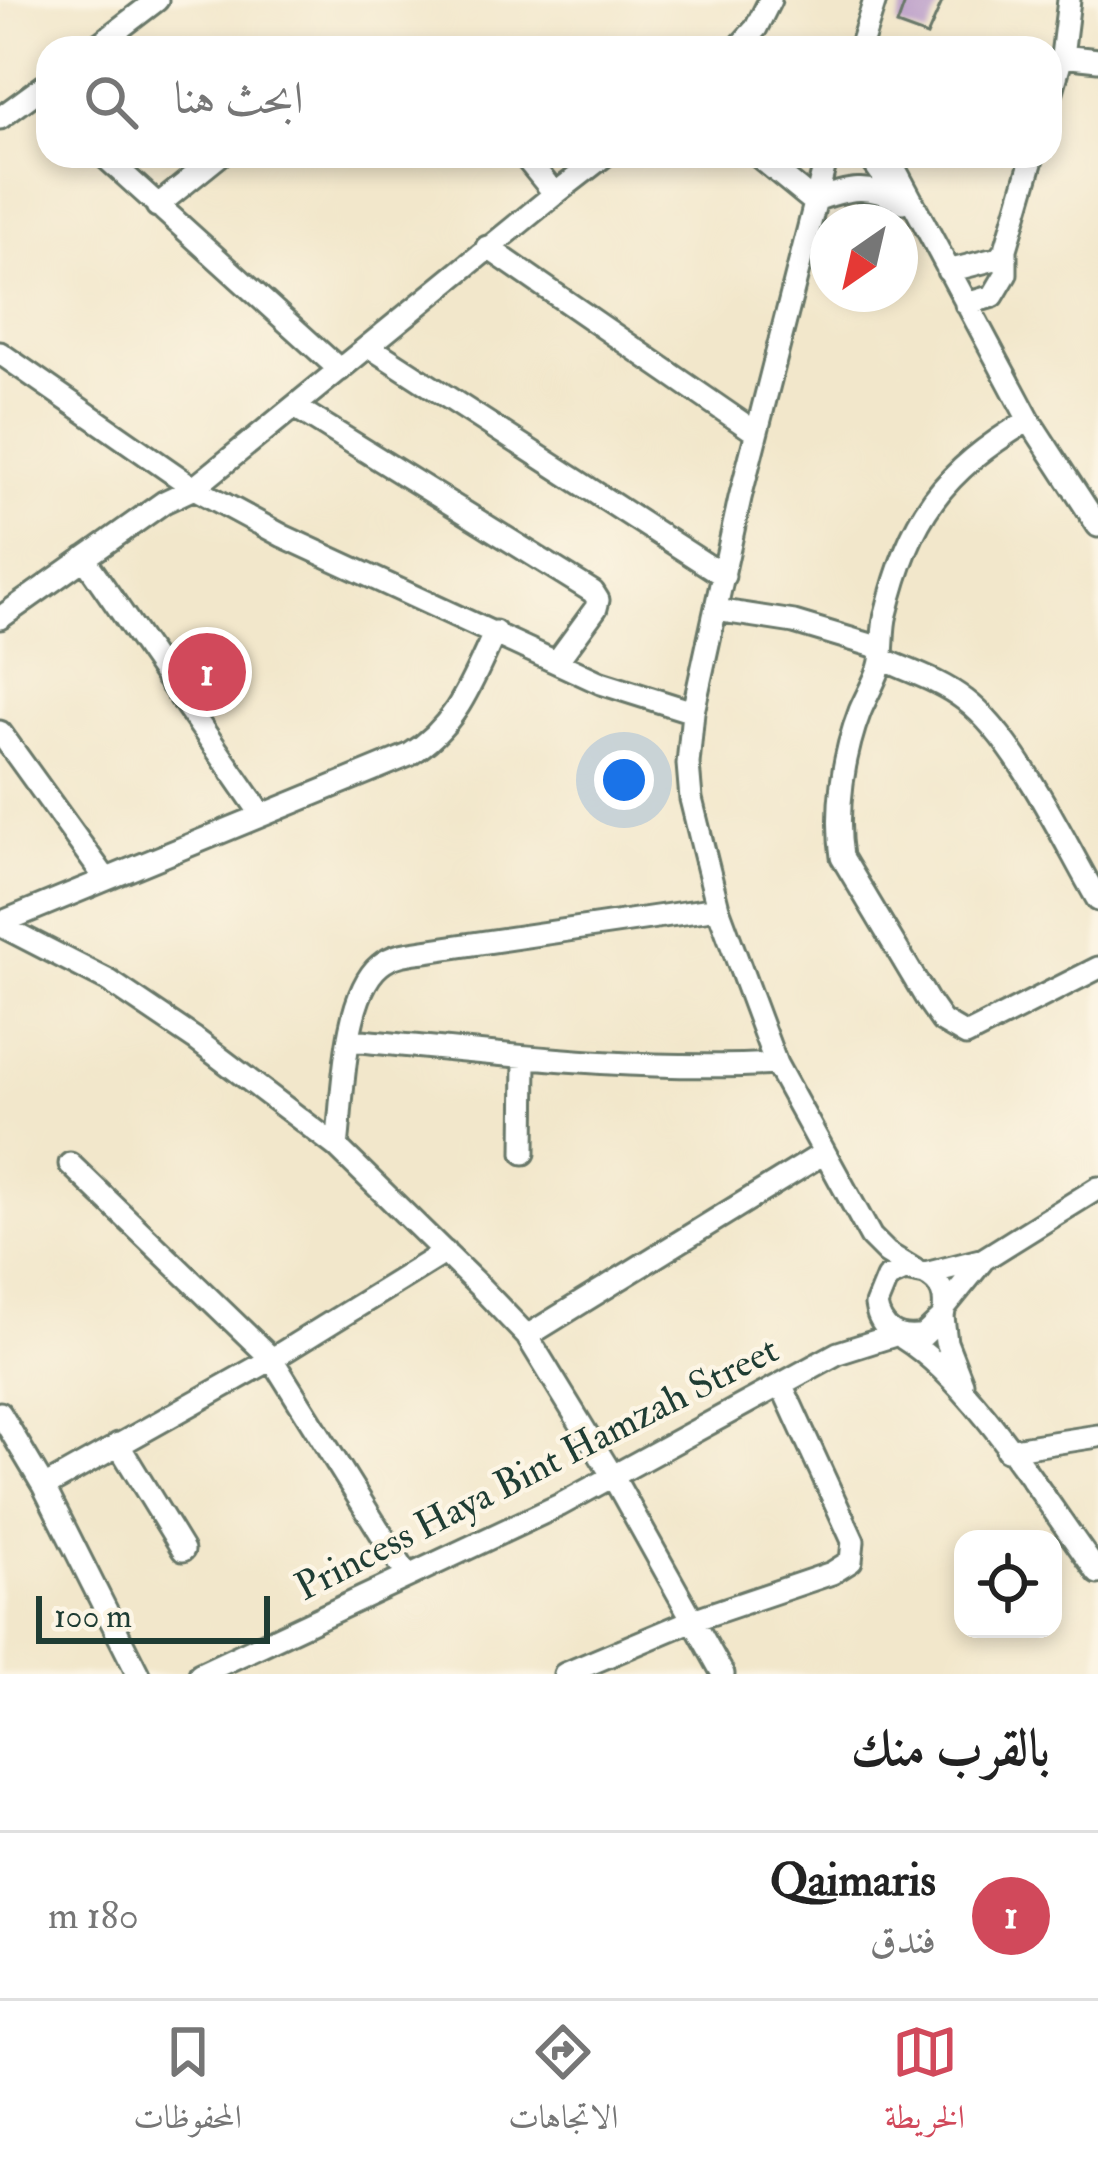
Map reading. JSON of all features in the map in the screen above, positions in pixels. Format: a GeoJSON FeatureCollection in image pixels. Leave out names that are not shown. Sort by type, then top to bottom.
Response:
{"type":"FeatureCollection","features":[{"type":"Feature","properties":{"kind":"street"},"geometry":{"type":"LineString","coordinates":[[110,36],[157,0]]}},
{"type":"Feature","properties":{"kind":"street"},"geometry":{"type":"LineString","coordinates":[[749,36],[770,0]]}},
{"type":"Feature","properties":{"kind":"street"},"geometry":{"type":"LineString","coordinates":[[864,36],[875,0]]}},
{"type":"Feature","properties":{"kind":"street"},"geometry":{"type":"LineString","coordinates":[[1070,0],[1062,56],[1098,60]]}},
{"type":"Feature","properties":{"kind":"street"},"geometry":{"type":"LineString","coordinates":[[0,118],[36,98]]}},
{"type":"Feature","properties":{"kind":"street"},"geometry":{"type":"LineString","coordinates":[[117,168],[340,370]]}},
{"type":"Feature","properties":{"kind":"street"},"geometry":{"type":"LineString","coordinates":[[157,206],[204,168]]}},
{"type":"Feature","properties":{"kind":"street"},"geometry":{"type":"LineString","coordinates":[[534,168],[555,194]]}},
{"type":"Feature","properties":{"kind":"street"},"geometry":{"type":"LineString","coordinates":[[0,618],[164,502],[194,488],[589,168]]}},
{"type":"Feature","properties":{"kind":"street"},"geometry":{"type":"LineString","coordinates":[[773,168],[813,200]]}},
{"type":"Feature","properties":{"kind":"street"},"geometry":{"type":"LineString","coordinates":[[822,168],[755,433],[693,712],[688,764],[691,799],[718,908],[776,1064],[871,1237],[940,1286],[946,1342],[966,1394]]}},
{"type":"Feature","properties":{"kind":"street"},"geometry":{"type":"LineString","coordinates":[[878,168],[924,224]]}},
{"type":"Feature","properties":{"kind":"street"},"geometry":{"type":"LineString","coordinates":[[894,168],[1029,420],[1098,526]]}},
{"type":"Feature","properties":{"kind":"street"},"geometry":{"type":"LineString","coordinates":[[966,304],[998,290],[1006,274],[1006,249],[1030,168]]}},
{"type":"Feature","properties":{"kind":"street"},"geometry":{"type":"LineString","coordinates":[[813,200],[854,188],[880,190],[902,202]]}},
{"type":"Feature","properties":{"kind":"street"},"geometry":{"type":"LineString","coordinates":[[488,247],[755,433]]}},
{"type":"Feature","properties":{"kind":"street"},"geometry":{"type":"LineString","coordinates":[[949,271],[999,258],[1006,249]]}},
{"type":"Feature","properties":{"kind":"street"},"geometry":{"type":"LineString","coordinates":[[370,346],[724,576]]}},
{"type":"Feature","properties":{"kind":"street"},"geometry":{"type":"LineString","coordinates":[[0,354],[194,488],[283,536],[616,689],[693,712]]}},
{"type":"Feature","properties":{"kind":"street"},"geometry":{"type":"LineString","coordinates":[[295,407],[593,592],[596,608],[558,660]]}},
{"type":"Feature","properties":{"kind":"street"},"geometry":{"type":"LineString","coordinates":[[1029,420],[988,445],[932,497],[904,554],[885,617],[881,653],[848,755],[840,842],[842,857],[928,1001],[942,1021],[966,1035],[1098,968]]}},
{"type":"Feature","properties":{"kind":"street"},"geometry":{"type":"LineString","coordinates":[[84,558],[262,815]]}},
{"type":"Feature","properties":{"kind":"street"},"geometry":{"type":"LineString","coordinates":[[716,610],[794,622],[881,653],[965,700],[993,728],[1098,900]]}},
{"type":"Feature","properties":{"kind":"street"},"geometry":{"type":"LineString","coordinates":[[0,924],[427,745],[460,706],[495,632]]}},
{"type":"Feature","properties":{"kind":"street"},"geometry":{"type":"LineString","coordinates":[[0,732],[106,879]]}},
{"type":"Feature","properties":{"kind":"street"},"geometry":{"type":"LineString","coordinates":[[337,1147],[360,993],[376,968],[397,956],[718,908]]}},
{"type":"Feature","properties":{"kind":"street"},"geometry":{"type":"LineString","coordinates":[[0,924],[109,981],[196,1039],[337,1147],[527,1336],[613,1475],[723,1674]]}},
{"type":"Feature","properties":{"kind":"street"},"geometry":{"type":"LineString","coordinates":[[350,1040],[696,1069],[776,1064]]}},
{"type":"Feature","properties":{"kind":"street"},"geometry":{"type":"LineString","coordinates":[[524,1153],[525,1057]]}},
{"type":"Feature","properties":{"kind":"street"},"geometry":{"type":"LineString","coordinates":[[527,1336],[824,1153]]}},
{"type":"Feature","properties":{"kind":"street"},"geometry":{"type":"LineString","coordinates":[[70,1164],[272,1359],[407,1575]]}},
{"type":"Feature","properties":{"kind":"street"},"geometry":{"type":"LineString","coordinates":[[878,1296],[896,1273],[985,1259],[1095,1195]]}},
{"type":"Feature","properties":{"kind":"street"},"geometry":{"type":"LineString","coordinates":[[871,1237],[882,1323],[927,1354],[966,1394],[1098,1574]]}},
{"type":"Feature","properties":{"kind":"street"},"geometry":{"type":"LineString","coordinates":[[44,1487],[272,1359],[445,1252]]}},
{"type":"Feature","properties":{"kind":"street"},"geometry":{"type":"LineString","coordinates":[[899,1336],[922,1336],[985,1259]]}},
{"type":"Feature","properties":{"kind":"street","name":"Princess Haya Bint Hamzah Street"},"geometry":{"type":"LineString","coordinates":[[838,1353],[878,1296]]}},
{"type":"Feature","properties":{"kind":"street","name":"Princess Haya Bint Hamzah Street"},"geometry":{"type":"LineString","coordinates":[[200,1674],[560,1505],[838,1353],[899,1336]]}},
{"type":"Feature","properties":{"kind":"street"},"geometry":{"type":"LineString","coordinates":[[565,1674],[851,1561],[853,1541],[781,1384]]}},
{"type":"Feature","properties":{"kind":"street"},"geometry":{"type":"LineString","coordinates":[[0,1413],[44,1487],[138,1674]]}},
{"type":"Feature","properties":{"kind":"street"},"geometry":{"type":"LineString","coordinates":[[1007,1450],[1098,1436]]}},
{"type":"Feature","properties":{"kind":"street"},"geometry":{"type":"LineString","coordinates":[[118,1444],[183,1550]]}},
{"type":"Feature","properties":{"kind":"building"},"geometry":{"type":"Polygon","coordinates":[[[906,0],[943,0],[927,36],[897,25],[906,0]]]}},
{"type":"Feature","properties":{"kind":"place","name":"Qaimaris"},"geometry":{"type":"Point","coordinates":[207,672]}}]}
